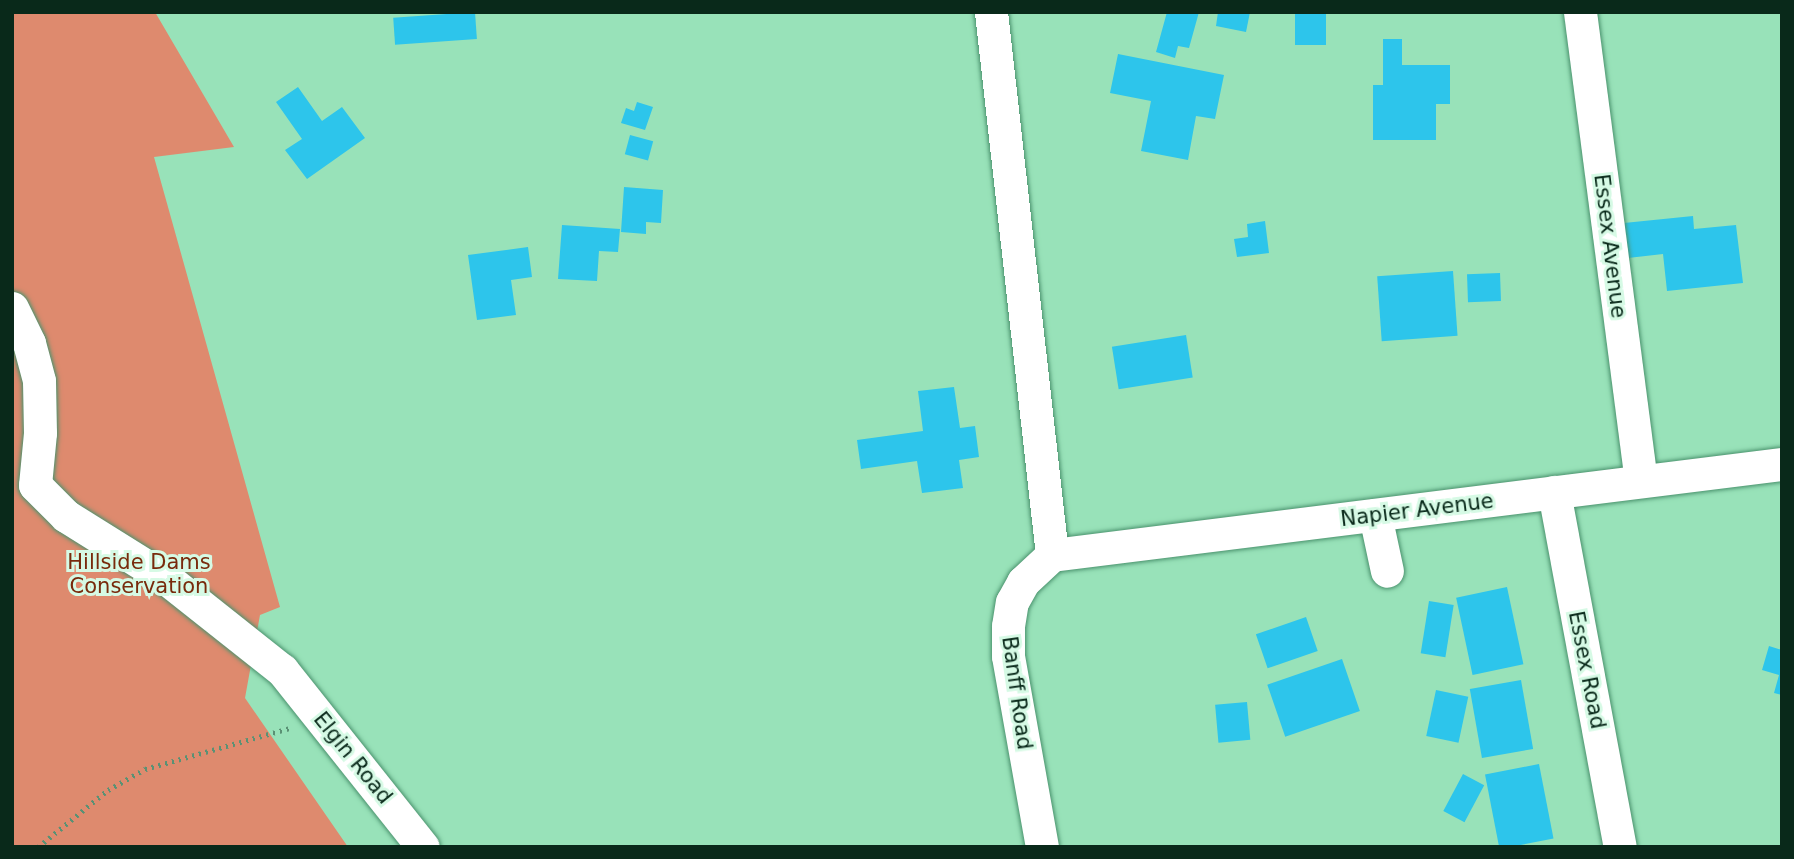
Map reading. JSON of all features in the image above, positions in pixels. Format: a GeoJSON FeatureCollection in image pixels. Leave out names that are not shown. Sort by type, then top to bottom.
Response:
{"type":"FeatureCollection","features":[{"type":"Feature","properties":{"kind":"street"},"geometry":{"type":"LineString","coordinates":[[991,12],[1052,555]]}},
{"type":"Feature","properties":{"kind":"street","name":"Essex Avenue"},"geometry":{"type":"LineString","coordinates":[[1580,12],[1641,480]]}},
{"type":"Feature","properties":{"kind":"street","name":"Elgin Road"},"geometry":{"type":"LineString","coordinates":[[12,307],[29,343],[39,381],[40,433],[35,485],[66,516],[167,579],[282,670],[423,847]]}},
{"type":"Feature","properties":{"kind":"street","name":"Napier Avenue"},"geometry":{"type":"LineString","coordinates":[[1052,555],[1782,464]]}},
{"type":"Feature","properties":{"kind":"street","name":"Essex Road"},"geometry":{"type":"LineString","coordinates":[[1553,492],[1620,847]]}},
{"type":"Feature","properties":{"kind":"street"},"geometry":{"type":"LineString","coordinates":[[1375,515],[1387,570]]}},
{"type":"Feature","properties":{"kind":"street","name":"Banff Road"},"geometry":{"type":"LineString","coordinates":[[1042,847],[1008,656],[1008,626],[1012,602],[1023,582],[1052,555]]}},
{"type":"Feature","properties":{"kind":"path"},"geometry":{"type":"LineString","coordinates":[[38,847],[108,790],[145,769],[200,756],[321,719]]}},
{"type":"Feature","properties":{"kind":"green space","name":"Hillside Dams Conservation"},"geometry":{"type":"Polygon","coordinates":[[[12,12],[155,12],[234,147],[154,157],[280,607],[260,615],[245,698],[348,847],[12,847],[12,12]]]}},
{"type":"Feature","properties":{"kind":"building"},"geometry":{"type":"Polygon","coordinates":[[[475,12],[477,39],[395,45],[393,18],[475,12]]]}},
{"type":"Feature","properties":{"kind":"building"},"geometry":{"type":"Polygon","coordinates":[[[1167,12],[1199,12],[1189,48],[1178,46],[1175,58],[1156,52],[1167,12]]]}},
{"type":"Feature","properties":{"kind":"building"},"geometry":{"type":"Polygon","coordinates":[[[1218,12],[1250,12],[1246,32],[1216,26],[1218,12]]]}},
{"type":"Feature","properties":{"kind":"building"},"geometry":{"type":"Polygon","coordinates":[[[1295,12],[1326,12],[1326,45],[1295,45],[1295,12]]]}},
{"type":"Feature","properties":{"kind":"building"},"geometry":{"type":"Polygon","coordinates":[[[1383,39],[1402,39],[1402,65],[1450,65],[1450,104],[1436,104],[1436,140],[1373,140],[1373,85],[1383,85],[1383,39]]]}},
{"type":"Feature","properties":{"kind":"building"},"geometry":{"type":"Polygon","coordinates":[[[1118,54],[1224,75],[1215,119],[1196,116],[1188,160],[1141,151],[1151,101],[1110,93],[1118,54]]]}},
{"type":"Feature","properties":{"kind":"building"},"geometry":{"type":"Polygon","coordinates":[[[298,87],[322,121],[342,107],[365,138],[307,179],[285,150],[302,139],[276,102],[298,87]]]}},
{"type":"Feature","properties":{"kind":"building"},"geometry":{"type":"Polygon","coordinates":[[[637,102],[653,107],[645,130],[621,123],[626,108],[634,111],[637,102]]]}},
{"type":"Feature","properties":{"kind":"building"},"geometry":{"type":"Polygon","coordinates":[[[630,135],[653,141],[648,161],[625,154],[630,135]]]}},
{"type":"Feature","properties":{"kind":"building"},"geometry":{"type":"Polygon","coordinates":[[[624,187],[663,190],[661,223],[646,222],[646,234],[621,232],[624,187]]]}},
{"type":"Feature","properties":{"kind":"building"},"geometry":{"type":"Polygon","coordinates":[[[1693,216],[1694,229],[1736,225],[1743,283],[1667,291],[1663,254],[1628,258],[1624,223],[1693,216]]]}},
{"type":"Feature","properties":{"kind":"building"},"geometry":{"type":"Polygon","coordinates":[[[1265,221],[1269,253],[1237,257],[1234,239],[1248,237],[1247,224],[1265,221]]]}},
{"type":"Feature","properties":{"kind":"building"},"geometry":{"type":"Polygon","coordinates":[[[562,225],[620,229],[618,252],[599,251],[597,281],[558,279],[562,225]]]}},
{"type":"Feature","properties":{"kind":"building"},"geometry":{"type":"Polygon","coordinates":[[[528,247],[532,277],[511,280],[516,315],[477,320],[468,255],[528,247]]]}},
{"type":"Feature","properties":{"kind":"building"},"geometry":{"type":"Polygon","coordinates":[[[1453,271],[1458,336],[1382,341],[1377,276],[1453,271]]]}},
{"type":"Feature","properties":{"kind":"building"},"geometry":{"type":"Polygon","coordinates":[[[1500,273],[1501,301],[1468,302],[1467,274],[1500,273]]]}},
{"type":"Feature","properties":{"kind":"building"},"geometry":{"type":"Polygon","coordinates":[[[1186,335],[1193,377],[1119,389],[1112,347],[1186,335]]]}},
{"type":"Feature","properties":{"kind":"building"},"geometry":{"type":"Polygon","coordinates":[[[954,387],[960,428],[975,426],[979,457],[959,460],[963,488],[922,493],[917,461],[861,469],[857,440],[923,431],[918,391],[954,387]]]}},
{"type":"Feature","properties":{"kind":"building"},"geometry":{"type":"Polygon","coordinates":[[[1507,587],[1523,664],[1473,675],[1456,598],[1507,587]]]}},
{"type":"Feature","properties":{"kind":"building"},"geometry":{"type":"Polygon","coordinates":[[[1429,601],[1454,605],[1445,657],[1421,653],[1429,601]]]}},
{"type":"Feature","properties":{"kind":"building"},"geometry":{"type":"Polygon","coordinates":[[[1306,617],[1318,651],[1268,668],[1256,634],[1306,617]]]}},
{"type":"Feature","properties":{"kind":"building"},"geometry":{"type":"Polygon","coordinates":[[[1769,646],[1782,650],[1782,695],[1774,693],[1779,675],[1762,670],[1769,646]]]}},
{"type":"Feature","properties":{"kind":"building"},"geometry":{"type":"Polygon","coordinates":[[[1342,659],[1360,711],[1285,737],[1267,685],[1342,659]]]}},
{"type":"Feature","properties":{"kind":"building"},"geometry":{"type":"Polygon","coordinates":[[[1521,680],[1533,749],[1482,758],[1470,689],[1521,680]]]}},
{"type":"Feature","properties":{"kind":"building"},"geometry":{"type":"Polygon","coordinates":[[[1436,690],[1468,697],[1459,743],[1426,736],[1436,690]]]}},
{"type":"Feature","properties":{"kind":"building"},"geometry":{"type":"Polygon","coordinates":[[[1247,702],[1250,740],[1218,743],[1215,705],[1247,702]]]}},
{"type":"Feature","properties":{"kind":"building"},"geometry":{"type":"Polygon","coordinates":[[[1539,764],[1554,839],[1499,847],[1485,774],[1539,764]]]}},
{"type":"Feature","properties":{"kind":"building"},"geometry":{"type":"Polygon","coordinates":[[[1463,774],[1484,785],[1464,822],[1443,811],[1463,774]]]}}]}
